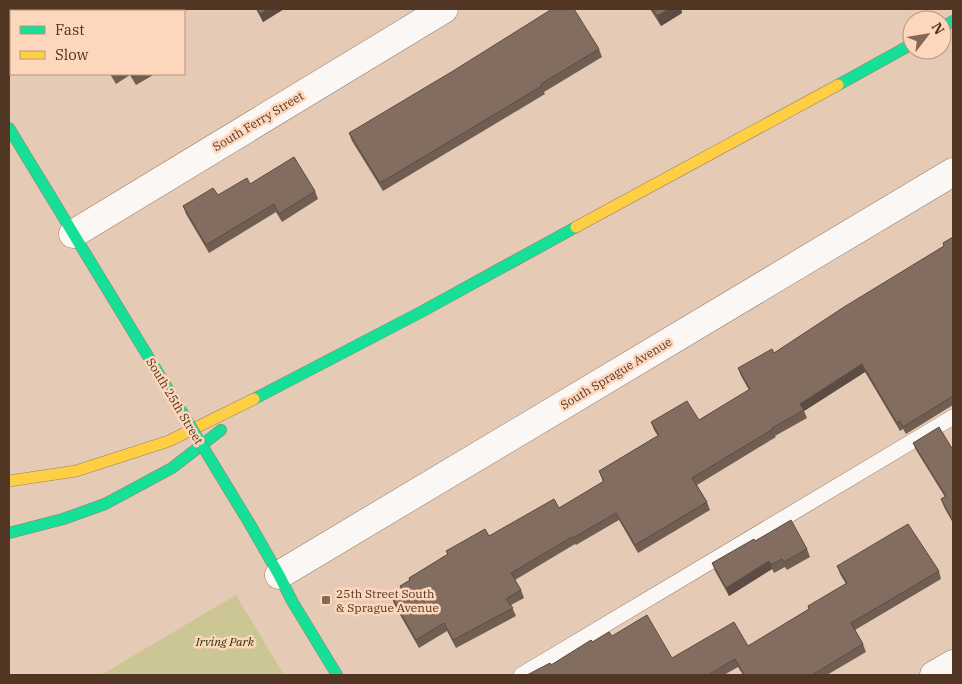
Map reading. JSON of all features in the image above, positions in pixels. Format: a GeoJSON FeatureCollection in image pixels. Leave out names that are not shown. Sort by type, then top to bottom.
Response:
{"type":"FeatureCollection","features":[{"type":"Feature","properties":{"kind":"main road"},"geometry":{"type":"LineString","coordinates":[[9,481],[76,470],[169,441],[275,390],[902,49]]}},
{"type":"Feature","properties":{"kind":"main road","name":"South 25th Street"},"geometry":{"type":"LineString","coordinates":[[9,128],[251,526],[292,601],[336,675]]}},
{"type":"Feature","properties":{"kind":"main road"},"geometry":{"type":"LineString","coordinates":[[9,533],[64,519],[105,504],[172,468],[275,390]]}},
{"type":"Feature","properties":{"kind":"main road"},"geometry":{"type":"LineString","coordinates":[[18,469],[76,470]]}},
{"type":"Feature","properties":{"kind":"street","name":"South Ferry Street"},"geometry":{"type":"LineString","coordinates":[[73,234],[444,9]]}},
{"type":"Feature","properties":{"kind":"street","name":"South Sprague Avenue"},"geometry":{"type":"LineString","coordinates":[[279,575],[953,172]]}},
{"type":"Feature","properties":{"kind":"street"},"geometry":{"type":"LineString","coordinates":[[934,675],[953,664]]}},
{"type":"Feature","properties":{"kind":"lane"},"geometry":{"type":"LineString","coordinates":[[521,675],[953,417]]}},
{"type":"Feature","properties":{"kind":"green space","name":"Irving Park"},"geometry":{"type":"Polygon","coordinates":[[[236,595],[284,675],[101,675],[236,595]]]}},
{"type":"Feature","properties":{"kind":"building"},"geometry":{"type":"Polygon","coordinates":[[[76,9],[77,10],[38,10],[76,9]]]}},
{"type":"Feature","properties":{"kind":"building"},"geometry":{"type":"Polygon","coordinates":[[[258,9],[268,9],[260,14],[258,9]]]}},
{"type":"Feature","properties":{"kind":"building"},"geometry":{"type":"Polygon","coordinates":[[[552,9],[574,9],[599,49],[541,84],[542,86],[380,183],[349,133],[552,9]]]}},
{"type":"Feature","properties":{"kind":"building"},"geometry":{"type":"Polygon","coordinates":[[[653,9],[669,9],[657,16],[653,9]]]}},
{"type":"Feature","properties":{"kind":"building"},"geometry":{"type":"Polygon","coordinates":[[[294,157],[315,191],[279,214],[274,204],[206,245],[183,206],[213,188],[218,195],[247,178],[250,184],[294,157]]]}},
{"type":"Feature","properties":{"kind":"building"},"geometry":{"type":"Polygon","coordinates":[[[953,237],[953,396],[903,427],[900,421],[897,423],[862,364],[800,404],[804,410],[692,478],[707,502],[635,545],[616,513],[511,573],[521,590],[506,599],[513,608],[453,640],[444,623],[416,640],[392,598],[403,591],[400,586],[410,580],[409,578],[448,554],[446,551],[485,529],[489,536],[554,499],[559,508],[604,481],[599,471],[659,435],[651,422],[687,401],[699,420],[750,389],[738,368],[772,349],[774,353],[844,307],[944,246],[943,243],[953,237]]]}},
{"type":"Feature","properties":{"kind":"building"},"geometry":{"type":"Polygon","coordinates":[[[939,427],[953,450],[953,521],[941,499],[946,496],[913,443],[939,427]]]}},
{"type":"Feature","properties":{"kind":"building"},"geometry":{"type":"Polygon","coordinates":[[[791,520],[807,549],[784,562],[782,559],[771,565],[769,561],[726,588],[712,563],[791,520]]]}},
{"type":"Feature","properties":{"kind":"building"},"geometry":{"type":"Polygon","coordinates":[[[908,524],[939,571],[851,623],[863,644],[812,675],[744,675],[735,659],[708,675],[527,675],[550,663],[551,665],[591,640],[593,642],[609,632],[612,636],[647,615],[672,658],[734,622],[748,646],[809,609],[808,606],[847,583],[837,566],[908,524]]]}},
{"type":"Feature","properties":{"kind":"traffic: fast"},"geometry":{"type":"LineString","coordinates":[[838,85],[902,50]]}},
{"type":"Feature","properties":{"kind":"traffic: fast"},"geometry":{"type":"LineString","coordinates":[[9,128],[146,353]]}},
{"type":"Feature","properties":{"kind":"traffic: fast"},"geometry":{"type":"LineString","coordinates":[[254,399],[421,312],[576,227]]}},
{"type":"Feature","properties":{"kind":"traffic: fast"},"geometry":{"type":"LineString","coordinates":[[146,353],[251,526]]}},
{"type":"Feature","properties":{"kind":"traffic: fast"},"geometry":{"type":"LineString","coordinates":[[9,533],[63,519],[105,504],[172,468],[221,430]]}},
{"type":"Feature","properties":{"kind":"traffic: fast"},"geometry":{"type":"LineString","coordinates":[[251,526],[292,601],[337,675]]}},
{"type":"Feature","properties":{"kind":"traffic: slow"},"geometry":{"type":"LineString","coordinates":[[576,227],[838,85]]}},
{"type":"Feature","properties":{"kind":"traffic: slow"},"geometry":{"type":"LineString","coordinates":[[9,481],[76,471],[169,441],[254,399]]}},
{"type":"Feature","properties":{"kind":"place","name":"25th Street South & Sprague Avenue"},"geometry":{"type":"Point","coordinates":[326,600]}}]}
